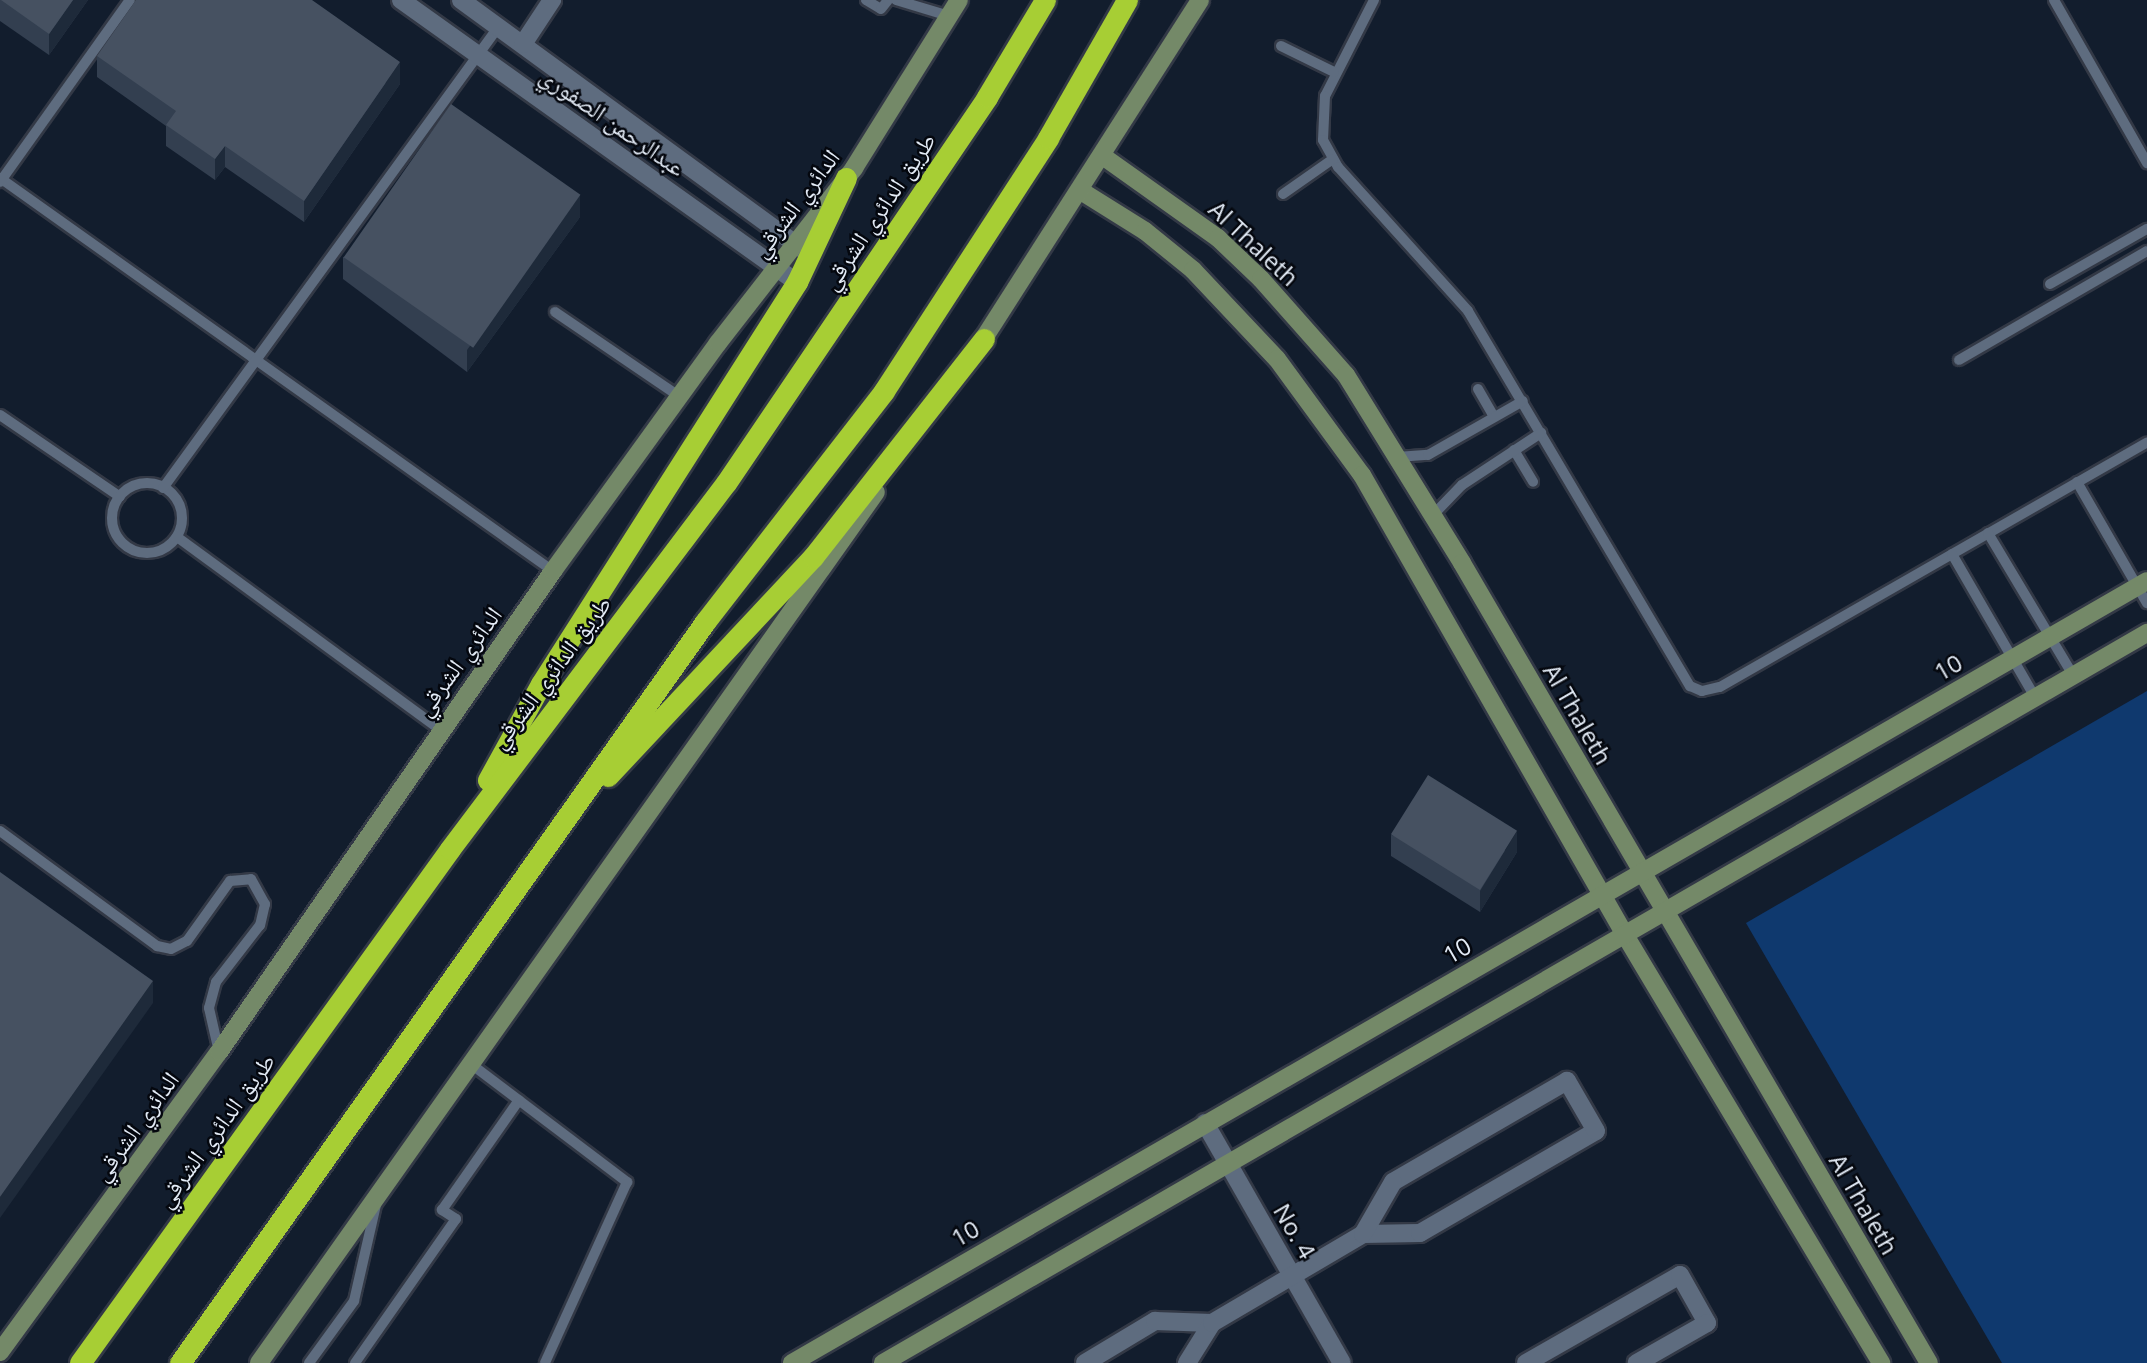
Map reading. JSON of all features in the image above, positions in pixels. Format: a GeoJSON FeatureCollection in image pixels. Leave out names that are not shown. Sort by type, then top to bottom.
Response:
{"type":"FeatureCollection","features":[{"type":"Feature","properties":{"kind":"highway","name":"طريق الدائري الشرقي"},"geometry":{"type":"LineString","coordinates":[[80,1363],[450,849],[726,483],[987,97],[1045,0]]}},
{"type":"Feature","properties":{"kind":"highway"},"geometry":{"type":"LineString","coordinates":[[180,1363],[705,622],[884,391],[1048,138],[1128,0]]}},
{"type":"Feature","properties":{"kind":"highway"},"geometry":{"type":"LineString","coordinates":[[450,849],[541,684],[797,282],[803,249],[846,178]]}},
{"type":"Feature","properties":{"kind":"highway"},"geometry":{"type":"LineString","coordinates":[[549,839],[813,557],[984,339]]}},
{"type":"Feature","properties":{"kind":"street","name":"عبدالرحمن الصفوري"},"geometry":{"type":"LineString","coordinates":[[401,0],[797,282]]}},
{"type":"Feature","properties":{"kind":"street","name":"عبدالرحمن الصفوري"},"geometry":{"type":"LineString","coordinates":[[461,0],[803,249]]}},
{"type":"Feature","properties":{"kind":"street"},"geometry":{"type":"LineString","coordinates":[[523,44],[552,0]]}},
{"type":"Feature","properties":{"kind":"street","name":"الدائري الشرقي"},"geometry":{"type":"LineString","coordinates":[[846,178],[959,0]]}},
{"type":"Feature","properties":{"kind":"street"},"geometry":{"type":"LineString","coordinates":[[259,1363],[984,339],[1104,157],[1200,0]]}},
{"type":"Feature","properties":{"kind":"street","name":"Al Thaleth"},"geometry":{"type":"LineString","coordinates":[[1104,157],[1168,199],[1261,279],[1346,375],[1433,515],[1929,1363]]}},
{"type":"Feature","properties":{"kind":"street"},"geometry":{"type":"LineString","coordinates":[[1081,191],[1145,231],[1193,270],[1312,404],[1362,475],[1602,895],[1881,1363]]}},
{"type":"Feature","properties":{"kind":"street","name":"الدائري الشرقي"},"geometry":{"type":"LineString","coordinates":[[0,1352],[219,1052],[439,729],[553,571],[777,267],[803,249]]}},
{"type":"Feature","properties":{"kind":"street","name":"10"},"geometry":{"type":"LineString","coordinates":[[792,1363],[2142,584]]}},
{"type":"Feature","properties":{"kind":"street"},"geometry":{"type":"LineString","coordinates":[[883,1363],[2147,633]]}},
{"type":"Feature","properties":{"kind":"street"},"geometry":{"type":"LineString","coordinates":[[1187,1363],[1212,1323],[1363,1234],[1420,1233],[1596,1131],[1567,1082],[1393,1182],[1363,1234]]}},
{"type":"Feature","properties":{"kind":"street","name":"No. 4"},"geometry":{"type":"LineString","coordinates":[[1205,1123],[1342,1363]]}},
{"type":"Feature","properties":{"kind":"street"},"geometry":{"type":"LineString","coordinates":[[1525,1363],[1680,1275],[1707,1323],[1637,1363]]}},
{"type":"Feature","properties":{"kind":"street"},"geometry":{"type":"LineString","coordinates":[[1085,1363],[1155,1321],[1212,1323]]}},
{"type":"Feature","properties":{"kind":"lane"},"geometry":{"type":"LineString","coordinates":[[130,0],[1,180],[553,571]]}},
{"type":"Feature","properties":{"kind":"lane"},"geometry":{"type":"LineString","coordinates":[[866,0],[881,9],[888,0]]}},
{"type":"Feature","properties":{"kind":"lane"},"geometry":{"type":"LineString","coordinates":[[896,0],[949,16]]}},
{"type":"Feature","properties":{"kind":"lane"},"geometry":{"type":"LineString","coordinates":[[1374,0],[1334,72],[1325,96],[1321,131],[1333,159],[1456,295],[1541,433],[1683,679],[1696,690],[1720,687],[2147,442]]}},
{"type":"Feature","properties":{"kind":"lane"},"geometry":{"type":"LineString","coordinates":[[2054,0],[2147,163]]}},
{"type":"Feature","properties":{"kind":"lane"},"geometry":{"type":"LineString","coordinates":[[163,488],[499,26]]}},
{"type":"Feature","properties":{"kind":"lane"},"geometry":{"type":"LineString","coordinates":[[1281,46],[1334,72]]}},
{"type":"Feature","properties":{"kind":"lane"},"geometry":{"type":"LineString","coordinates":[[1283,194],[1333,159]]}},
{"type":"Feature","properties":{"kind":"lane"},"geometry":{"type":"LineString","coordinates":[[2050,284],[2147,229]]}},
{"type":"Feature","properties":{"kind":"lane"},"geometry":{"type":"LineString","coordinates":[[1959,360],[2147,251]]}},
{"type":"Feature","properties":{"kind":"lane"},"geometry":{"type":"LineString","coordinates":[[555,312],[680,397]]}},
{"type":"Feature","properties":{"kind":"lane"},"geometry":{"type":"LineString","coordinates":[[1478,389],[1494,417]]}},
{"type":"Feature","properties":{"kind":"lane"},"geometry":{"type":"LineString","coordinates":[[1396,457],[1428,455],[1522,401]]}},
{"type":"Feature","properties":{"kind":"lane"},"geometry":{"type":"LineString","coordinates":[[0,415],[120,497]]}},
{"type":"Feature","properties":{"kind":"lane"},"geometry":{"type":"LineString","coordinates":[[1433,515],[1450,494],[1541,433]]}},
{"type":"Feature","properties":{"kind":"lane"},"geometry":{"type":"LineString","coordinates":[[1514,450],[1533,482]]}},
{"type":"Feature","properties":{"kind":"lane"},"geometry":{"type":"LineString","coordinates":[[2077,482],[2142,584],[2147,603]]}},
{"type":"Feature","properties":{"kind":"lane"},"geometry":{"type":"LineString","coordinates":[[138,483],[163,488],[172,492],[182,509],[177,537],[157,553],[138,552],[123,544],[113,527],[113,509],[120,497],[138,483]]}},
{"type":"Feature","properties":{"kind":"lane"},"geometry":{"type":"LineString","coordinates":[[1988,533],[2073,675]]}},
{"type":"Feature","properties":{"kind":"lane"},"geometry":{"type":"LineString","coordinates":[[177,537],[439,729]]}},
{"type":"Feature","properties":{"kind":"lane"},"geometry":{"type":"LineString","coordinates":[[1952,554],[2035,697]]}},
{"type":"Feature","properties":{"kind":"lane"},"geometry":{"type":"LineString","coordinates":[[0,831],[157,946],[171,949],[187,941],[230,881],[251,879],[265,904],[260,925],[216,982],[209,1008],[219,1052]]}},
{"type":"Feature","properties":{"kind":"lane"},"geometry":{"type":"LineString","coordinates":[[471,1064],[627,1182],[545,1363]]}},
{"type":"Feature","properties":{"kind":"lane"},"geometry":{"type":"LineString","coordinates":[[355,1363],[456,1219],[442,1210],[519,1100]]}},
{"type":"Feature","properties":{"kind":"lane"},"geometry":{"type":"LineString","coordinates":[[309,1363],[354,1301],[378,1195]]}},
{"type":"Feature","properties":{"kind":"shaded area"},"geometry":{"type":"Polygon","coordinates":[[[2147,691],[2147,1363],[2002,1363],[1746,923],[2147,691]]]}},
{"type":"Feature","properties":{"kind":"building"},"geometry":{"type":"Polygon","coordinates":[[[1,0],[73,0],[49,34],[1,0]]]}},
{"type":"Feature","properties":{"kind":"building"},"geometry":{"type":"Polygon","coordinates":[[[136,0],[312,0],[400,62],[304,201],[225,146],[215,159],[166,125],[176,111],[97,56],[136,0]]]}},
{"type":"Feature","properties":{"kind":"building"},"geometry":{"type":"Polygon","coordinates":[[[451,104],[580,195],[473,348],[344,257],[451,104]]]}},
{"type":"Feature","properties":{"kind":"building"},"geometry":{"type":"Polygon","coordinates":[[[1428,775],[1517,831],[1480,890],[1391,834],[1428,775]]]}},
{"type":"Feature","properties":{"kind":"building"},"geometry":{"type":"Polygon","coordinates":[[[0,872],[153,981],[0,1197],[0,872]]]}}]}
